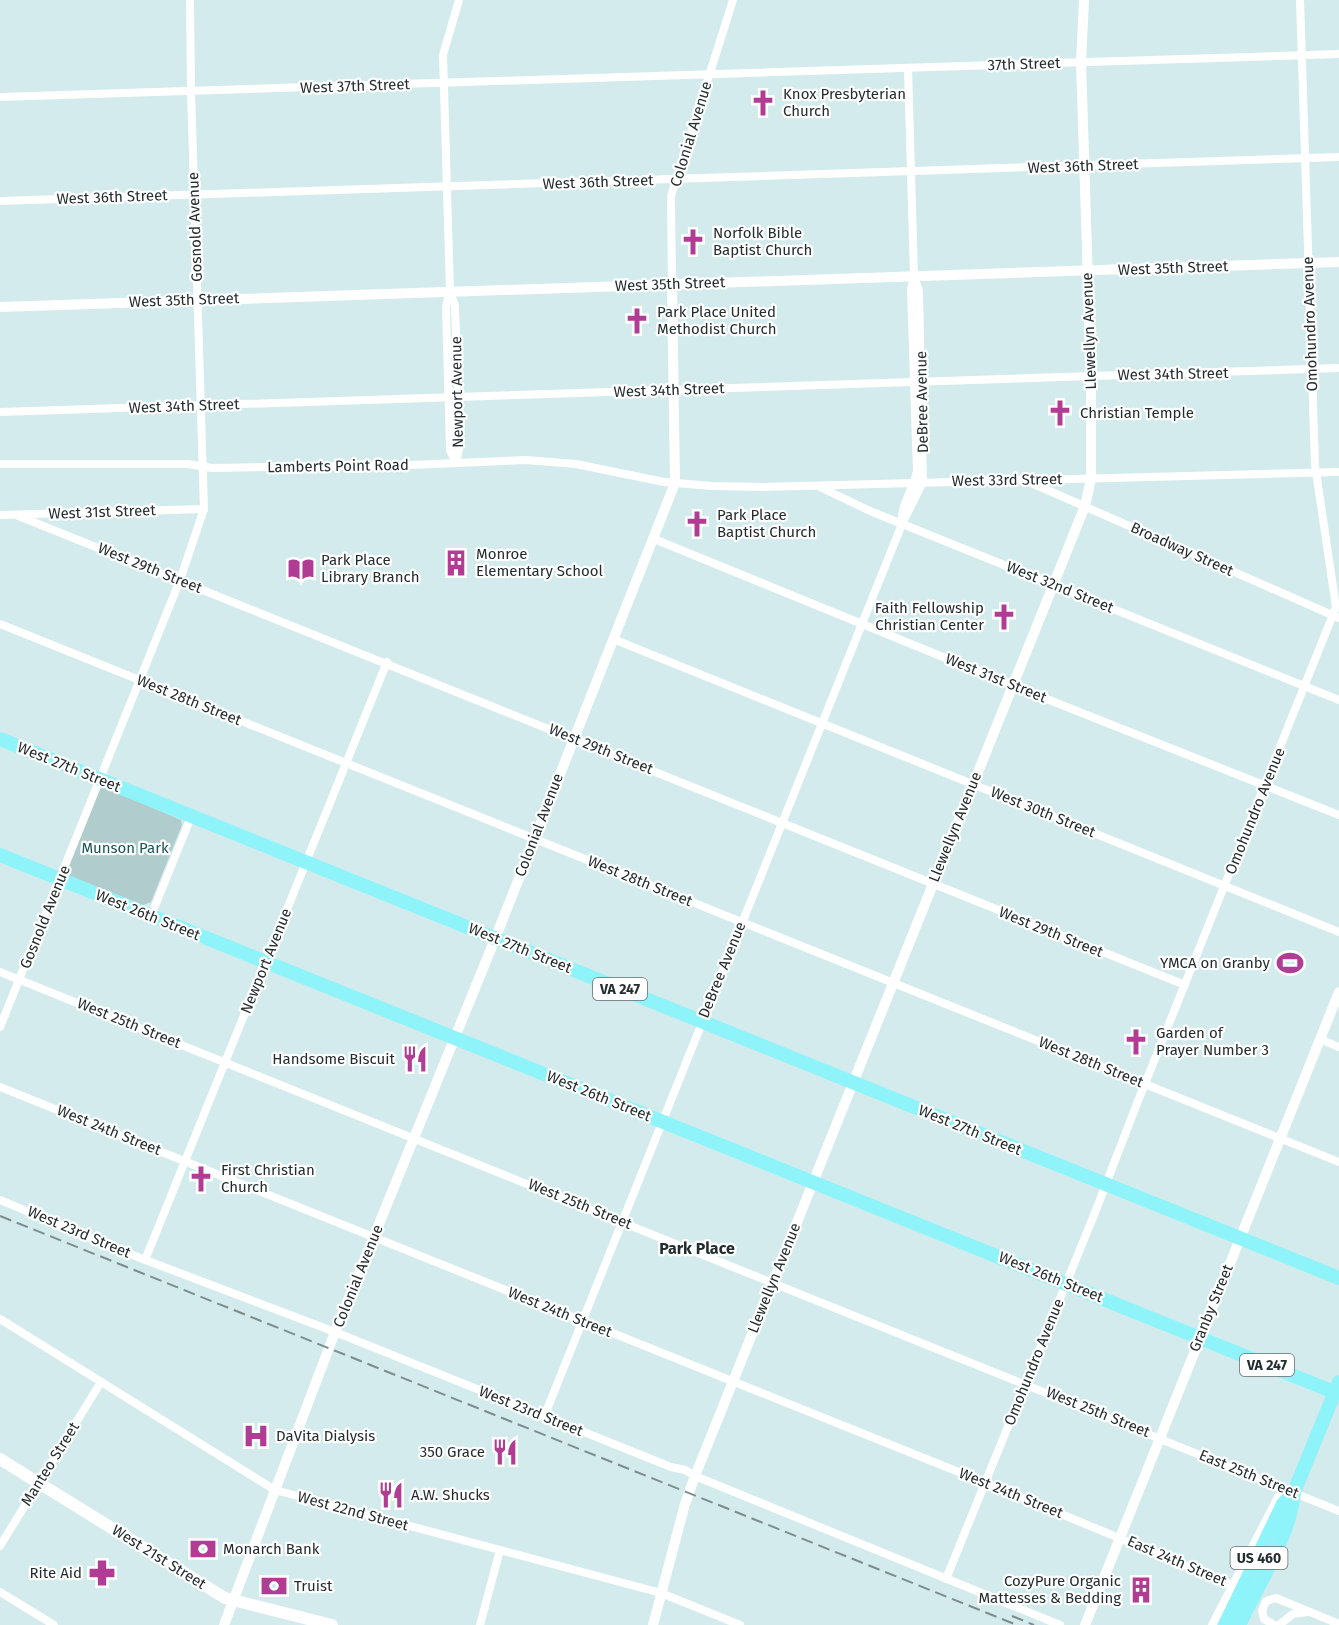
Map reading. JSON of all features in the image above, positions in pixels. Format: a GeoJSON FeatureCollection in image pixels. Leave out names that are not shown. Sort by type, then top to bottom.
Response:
{"type":"FeatureCollection","features":[{"type":"Feature","properties":{"kind":"main road","name":"West 27th Street"},"geometry":{"type":"LineString","coordinates":[[0,739],[1240,1238]]}},
{"type":"Feature","properties":{"kind":"main road","name":"West 26th Street"},"geometry":{"type":"LineString","coordinates":[[0,855],[1199,1337]]}},
{"type":"Feature","properties":{"kind":"main road","name":"VA 247"},"geometry":{"type":"LineString","coordinates":[[1240,1238],[1339,1278]]}},
{"type":"Feature","properties":{"kind":"main road","name":"VA 247"},"geometry":{"type":"LineString","coordinates":[[1199,1337],[1338,1389]]}},
{"type":"Feature","properties":{"kind":"main road","name":"US 460"},"geometry":{"type":"LineString","coordinates":[[1239,1625],[1284,1530],[1293,1507],[1294,1492],[1338,1389]]}},
{"type":"Feature","properties":{"kind":"main road","name":"West 21st Street"},"geometry":{"type":"LineString","coordinates":[[0,1459],[225,1598],[332,1625]]}},
{"type":"Feature","properties":{"kind":"main road","name":"US 460"},"geometry":{"type":"LineString","coordinates":[[1225,1625],[1283,1504],[1294,1492]]}},
{"type":"Feature","properties":{"kind":"street","name":"Gosnold Avenue"},"geometry":{"type":"LineString","coordinates":[[0,1027],[180,580],[204,509],[190,0]]}},
{"type":"Feature","properties":{"kind":"street","name":"Newport Avenue"},"geometry":{"type":"LineString","coordinates":[[456,463],[460,444],[455,306],[450,291],[442,55],[459,0]]}},
{"type":"Feature","properties":{"kind":"street","name":"Colonial Avenue"},"geometry":{"type":"LineString","coordinates":[[224,1625],[335,1332],[495,939],[675,483],[671,196],[732,0]]}},
{"type":"Feature","properties":{"kind":"street","name":"Llewellyn Avenue"},"geometry":{"type":"LineString","coordinates":[[653,1625],[685,1504],[695,1476],[1085,506],[1091,479],[1091,376],[1081,63],[1084,0]]}},
{"type":"Feature","properties":{"kind":"street","name":"Omohundro Avenue"},"geometry":{"type":"LineString","coordinates":[[946,1580],[1106,1185],[1224,885],[1305,686],[1336,617],[1336,596],[1316,473],[1299,0]]}},
{"type":"Feature","properties":{"kind":"street","name":"37th Street"},"geometry":{"type":"LineString","coordinates":[[710,74],[1339,54]]}},
{"type":"Feature","properties":{"kind":"street","name":"DeBree Avenue"},"geometry":{"type":"LineString","coordinates":[[544,1417],[902,524],[903,511],[919,482],[917,471],[918,382],[911,290],[914,276],[908,68]]}},
{"type":"Feature","properties":{"kind":"street","name":"West 37th Street"},"geometry":{"type":"LineString","coordinates":[[0,97],[710,74]]}},
{"type":"Feature","properties":{"kind":"street","name":"West 36th Street"},"geometry":{"type":"LineString","coordinates":[[0,201],[1339,157]]}},
{"type":"Feature","properties":{"kind":"street","name":"West 35th Street"},"geometry":{"type":"LineString","coordinates":[[0,307],[1339,262]]}},
{"type":"Feature","properties":{"kind":"street","name":"Newport Avenue"},"geometry":{"type":"LineString","coordinates":[[450,291],[446,307],[448,397],[450,450],[456,463]]}},
{"type":"Feature","properties":{"kind":"street","name":"West 34th Street"},"geometry":{"type":"LineString","coordinates":[[0,412],[1339,368]]}},
{"type":"Feature","properties":{"kind":"street","name":"Lamberts Point Road"},"geometry":{"type":"LineString","coordinates":[[0,464],[188,464],[212,468],[526,460],[576,464],[637,478],[675,483]]}},
{"type":"Feature","properties":{"kind":"street","name":"West 33rd Street"},"geometry":{"type":"LineString","coordinates":[[675,483],[712,486],[817,486],[1339,472]]}},
{"type":"Feature","properties":{"kind":"street","name":"Broadway Street"},"geometry":{"type":"LineString","coordinates":[[1025,480],[1336,617]]}},
{"type":"Feature","properties":{"kind":"street","name":"West 32nd Street"},"geometry":{"type":"LineString","coordinates":[[817,486],[902,524],[1339,700]]}},
{"type":"Feature","properties":{"kind":"street","name":"West 31st Street"},"geometry":{"type":"LineString","coordinates":[[0,515],[204,509]]}},
{"type":"Feature","properties":{"kind":"street","name":"West 29th Street"},"geometry":{"type":"LineString","coordinates":[[16,515],[387,662],[1185,985]]}},
{"type":"Feature","properties":{"kind":"street","name":"West 31st Street"},"geometry":{"type":"LineString","coordinates":[[654,539],[1339,815]]}},
{"type":"Feature","properties":{"kind":"street","name":"West 28th Street"},"geometry":{"type":"LineString","coordinates":[[0,624],[1339,1162]]}},
{"type":"Feature","properties":{"kind":"street","name":"West 30th Street"},"geometry":{"type":"LineString","coordinates":[[613,639],[1339,932]]}},
{"type":"Feature","properties":{"kind":"street","name":"Newport Avenue"},"geometry":{"type":"LineString","coordinates":[[145,1260],[387,662]]}},
{"type":"Feature","properties":{"kind":"street"},"geometry":{"type":"LineString","coordinates":[[151,916],[191,817]]}},
{"type":"Feature","properties":{"kind":"street","name":"West 25th Street"},"geometry":{"type":"LineString","coordinates":[[0,972],[1159,1437]]}},
{"type":"Feature","properties":{"kind":"street","name":"Granby Street"},"geometry":{"type":"LineString","coordinates":[[1085,1625],[1339,992]]}},
{"type":"Feature","properties":{"kind":"street"},"geometry":{"type":"LineString","coordinates":[[1320,1039],[1339,1047]]}},
{"type":"Feature","properties":{"kind":"street","name":"West 24th Street"},"geometry":{"type":"LineString","coordinates":[[0,1087],[1120,1537]]}},
{"type":"Feature","properties":{"kind":"street","name":"West 23rd Street"},"geometry":{"type":"LineString","coordinates":[[0,1200],[145,1260],[335,1332],[671,1467],[685,1470],[946,1580],[1060,1625]]}},
{"type":"Feature","properties":{"kind":"street","name":"West 22nd Street"},"geometry":{"type":"LineString","coordinates":[[0,1319],[275,1490],[661,1593],[740,1625]]}},
{"type":"Feature","properties":{"kind":"street","name":"Manteo Street"},"geometry":{"type":"LineString","coordinates":[[0,1546],[101,1382]]}},
{"type":"Feature","properties":{"kind":"street","name":"East 25th Street"},"geometry":{"type":"LineString","coordinates":[[1159,1437],[1339,1511]]}},
{"type":"Feature","properties":{"kind":"street"},"geometry":{"type":"LineString","coordinates":[[1212,1625],[1278,1497],[1294,1492]]}},
{"type":"Feature","properties":{"kind":"street","name":"East 24th Street"},"geometry":{"type":"LineString","coordinates":[[1120,1537],[1233,1585]]}},
{"type":"Feature","properties":{"kind":"street"},"geometry":{"type":"LineString","coordinates":[[480,1625],[500,1550]]}},
{"type":"Feature","properties":{"kind":"street"},"geometry":{"type":"LineString","coordinates":[[0,1592],[54,1625]]}},
{"type":"Feature","properties":{"kind":"street"},"geometry":{"type":"LineString","coordinates":[[1274,1625],[1267,1622],[1263,1616],[1263,1605],[1270,1599],[1281,1599],[1339,1624]]}},
{"type":"Feature","properties":{"kind":"street"},"geometry":{"type":"LineString","coordinates":[[1280,1625],[1293,1614],[1310,1612]]}},
{"type":"Feature","properties":{"kind":"green space","name":"Munson Park"},"geometry":{"type":"Polygon","coordinates":[[[104,787],[181,820],[182,825],[151,902],[143,905],[68,876],[67,870],[100,788],[104,787]]]}},
{"type":"Feature","properties":{"kind":"railway"},"geometry":{"type":"LineString","coordinates":[[0,1216],[1017,1625]]}},
{"type":"Feature","properties":{"kind":"railway"},"geometry":{"type":"LineString","coordinates":[[1012,1616],[1034,1625]]}},
{"type":"Feature","properties":{"kind":"place","name":"Knox Presbyterian Church"},"geometry":{"type":"Point","coordinates":[763,103]}},
{"type":"Feature","properties":{"kind":"place","name":"Norfolk Bible Baptist Church"},"geometry":{"type":"Point","coordinates":[693,242]}},
{"type":"Feature","properties":{"kind":"place","name":"Park Place United Methodist Church"},"geometry":{"type":"Point","coordinates":[637,321]}},
{"type":"Feature","properties":{"kind":"place","name":"Christian Temple"},"geometry":{"type":"Point","coordinates":[1060,413]}},
{"type":"Feature","properties":{"kind":"place","name":"Park Place Baptist Church"},"geometry":{"type":"Point","coordinates":[697,524]}},
{"type":"Feature","properties":{"kind":"place","name":"Monroe Elementary School"},"geometry":{"type":"Point","coordinates":[456,563]}},
{"type":"Feature","properties":{"kind":"place","name":"Park Place Library Branch"},"geometry":{"type":"Point","coordinates":[301,569]}},
{"type":"Feature","properties":{"kind":"place","name":"Faith Fellowship Christian Center"},"geometry":{"type":"Point","coordinates":[1004,617]}},
{"type":"Feature","properties":{"kind":"place","name":"YMCA on Granby"},"geometry":{"type":"Point","coordinates":[1290,963]}},
{"type":"Feature","properties":{"kind":"place","name":"Garden of Prayer Number 3"},"geometry":{"type":"Point","coordinates":[1136,1042]}},
{"type":"Feature","properties":{"kind":"place","name":"Handsome Biscuit"},"geometry":{"type":"Point","coordinates":[415,1059]}},
{"type":"Feature","properties":{"kind":"place","name":"First Christian Church"},"geometry":{"type":"Point","coordinates":[201,1179]}},
{"type":"Feature","properties":{"kind":"place","name":"DaVita Dialysis"},"geometry":{"type":"Point","coordinates":[256,1436]}},
{"type":"Feature","properties":{"kind":"place","name":"350 Grace"},"geometry":{"type":"Point","coordinates":[505,1452]}},
{"type":"Feature","properties":{"kind":"place","name":"A.W. Shucks"},"geometry":{"type":"Point","coordinates":[391,1495]}},
{"type":"Feature","properties":{"kind":"place","name":"Monarch Bank"},"geometry":{"type":"Point","coordinates":[203,1549]}},
{"type":"Feature","properties":{"kind":"place","name":"Rite Aid"},"geometry":{"type":"Point","coordinates":[102,1573]}},
{"type":"Feature","properties":{"kind":"place","name":"Truist"},"geometry":{"type":"Point","coordinates":[274,1586]}},
{"type":"Feature","properties":{"kind":"place","name":"CozyPure Organic Mattesses & Bedding"},"geometry":{"type":"Point","coordinates":[1141,1590]}},
{"type":"Feature","properties":{"kind":"district","name":"Park Place"},"geometry":{"type":"Point","coordinates":[697,1248]}}]}
